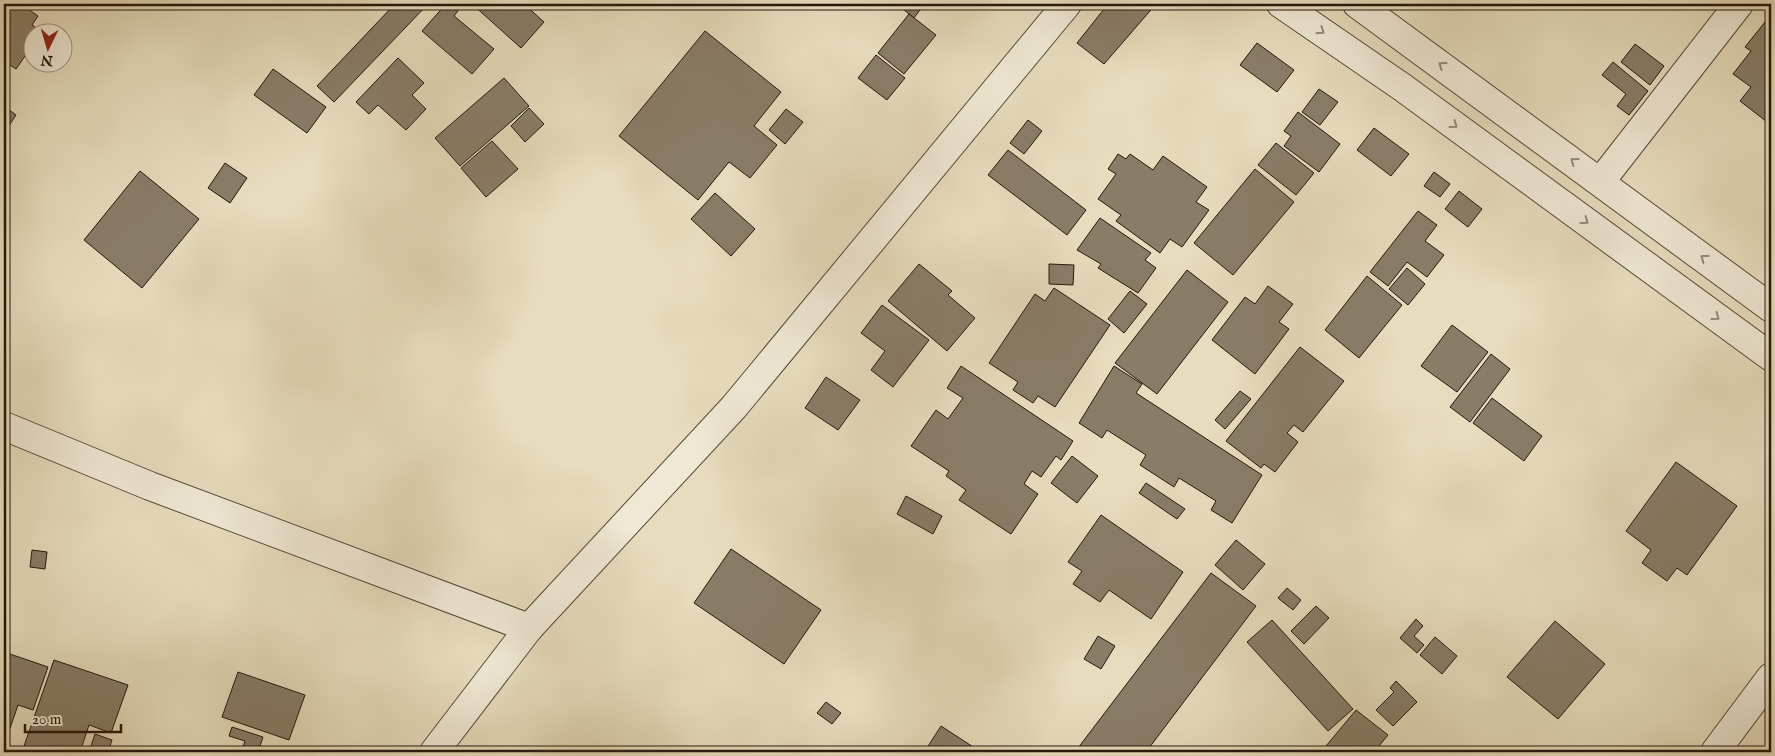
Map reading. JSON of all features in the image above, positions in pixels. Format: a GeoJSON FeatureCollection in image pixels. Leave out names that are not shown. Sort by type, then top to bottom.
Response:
{"type":"FeatureCollection","features":[{"type":"Feature","properties":{"kind":"street"},"geometry":{"type":"LineString","coordinates":[[434,752],[529,628],[734,407],[1068,4]]}},
{"type":"Feature","properties":{"kind":"street"},"geometry":{"type":"LineString","coordinates":[[1281,4],[1402,87],[1771,357]]}},
{"type":"Feature","properties":{"kind":"street"},"geometry":{"type":"LineString","coordinates":[[1357,4],[1601,181],[1771,308]]}},
{"type":"Feature","properties":{"kind":"street"},"geometry":{"type":"LineString","coordinates":[[1601,181],[1739,4]]}},
{"type":"Feature","properties":{"kind":"street"},"geometry":{"type":"LineString","coordinates":[[4,426],[150,486],[529,628]]}},
{"type":"Feature","properties":{"kind":"street"},"geometry":{"type":"LineString","coordinates":[[1715,752],[1771,677]]}},
{"type":"Feature","properties":{"kind":"building"},"geometry":{"type":"Polygon","coordinates":[[[4,4],[21,4],[38,16],[34,22],[22,22],[22,60],[16,69],[10,65],[5,72],[4,4]]]}},
{"type":"Feature","properties":{"kind":"building"},"geometry":{"type":"Polygon","coordinates":[[[388,4],[428,4],[334,102],[317,86],[392,7],[388,4]]]}},
{"type":"Feature","properties":{"kind":"building"},"geometry":{"type":"Polygon","coordinates":[[[446,4],[457,4],[461,7],[454,16],[494,49],[472,74],[422,31],[446,4]]]}},
{"type":"Feature","properties":{"kind":"building"},"geometry":{"type":"Polygon","coordinates":[[[472,4],[524,4],[544,22],[521,48],[472,4]]]}},
{"type":"Feature","properties":{"kind":"building"},"geometry":{"type":"Polygon","coordinates":[[[908,4],[919,4],[922,7],[914,18],[903,9],[908,4]]]}},
{"type":"Feature","properties":{"kind":"building"},"geometry":{"type":"Polygon","coordinates":[[[1108,4],[1156,4],[1104,64],[1077,43],[1108,4]]]}},
{"type":"Feature","properties":{"kind":"building"},"geometry":{"type":"Polygon","coordinates":[[[909,14],[936,35],[904,74],[878,53],[909,14]]]}},
{"type":"Feature","properties":{"kind":"building"},"geometry":{"type":"Polygon","coordinates":[[[1765,22],[1771,27],[1771,125],[1740,101],[1751,87],[1733,74],[1751,51],[1745,47],[1765,22]]]}},
{"type":"Feature","properties":{"kind":"building"},"geometry":{"type":"Polygon","coordinates":[[[705,31],[781,92],[754,126],[777,145],[750,178],[729,162],[698,200],[619,136],[705,31]]]}},
{"type":"Feature","properties":{"kind":"building"},"geometry":{"type":"Polygon","coordinates":[[[1257,43],[1294,70],[1277,92],[1240,65],[1257,43]]]}},
{"type":"Feature","properties":{"kind":"building"},"geometry":{"type":"Polygon","coordinates":[[[1635,44],[1664,66],[1650,85],[1621,62],[1635,44]]]}},
{"type":"Feature","properties":{"kind":"building"},"geometry":{"type":"Polygon","coordinates":[[[876,55],[905,78],[887,100],[858,78],[876,55]]]}},
{"type":"Feature","properties":{"kind":"building"},"geometry":{"type":"Polygon","coordinates":[[[398,58],[424,83],[412,95],[426,109],[406,130],[378,105],[369,114],[356,102],[398,58]]]}},
{"type":"Feature","properties":{"kind":"building"},"geometry":{"type":"Polygon","coordinates":[[[1613,62],[1648,91],[1629,115],[1617,106],[1626,94],[1602,75],[1613,62]]]}},
{"type":"Feature","properties":{"kind":"building"},"geometry":{"type":"Polygon","coordinates":[[[273,69],[326,107],[307,133],[254,95],[273,69]]]}},
{"type":"Feature","properties":{"kind":"building"},"geometry":{"type":"Polygon","coordinates":[[[504,78],[529,106],[460,166],[435,138],[504,78]]]}},
{"type":"Feature","properties":{"kind":"building"},"geometry":{"type":"Polygon","coordinates":[[[1319,89],[1338,102],[1320,125],[1302,112],[1319,89]]]}},
{"type":"Feature","properties":{"kind":"building"},"geometry":{"type":"Polygon","coordinates":[[[4,106],[16,115],[4,133],[4,106]]]}},
{"type":"Feature","properties":{"kind":"building"},"geometry":{"type":"Polygon","coordinates":[[[529,108],[544,124],[525,142],[511,126],[529,108]]]}},
{"type":"Feature","properties":{"kind":"building"},"geometry":{"type":"Polygon","coordinates":[[[786,109],[803,122],[785,144],[769,130],[786,109]]]}},
{"type":"Feature","properties":{"kind":"building"},"geometry":{"type":"Polygon","coordinates":[[[1298,112],[1340,144],[1319,172],[1284,146],[1291,136],[1284,131],[1298,112]]]}},
{"type":"Feature","properties":{"kind":"building"},"geometry":{"type":"Polygon","coordinates":[[[1028,120],[1042,131],[1024,154],[1010,143],[1028,120]]]}},
{"type":"Feature","properties":{"kind":"building"},"geometry":{"type":"Polygon","coordinates":[[[1374,128],[1409,154],[1391,176],[1357,150],[1374,128]]]}},
{"type":"Feature","properties":{"kind":"building"},"geometry":{"type":"Polygon","coordinates":[[[492,141],[518,169],[486,197],[461,168],[492,141]]]}},
{"type":"Feature","properties":{"kind":"building"},"geometry":{"type":"Polygon","coordinates":[[[1276,143],[1314,173],[1296,195],[1258,165],[1276,143]]]}},
{"type":"Feature","properties":{"kind":"building"},"geometry":{"type":"Polygon","coordinates":[[[1008,150],[1086,210],[1067,235],[988,175],[1008,150]]]}},
{"type":"Feature","properties":{"kind":"building"},"geometry":{"type":"Polygon","coordinates":[[[1118,154],[1126,159],[1130,154],[1153,170],[1163,156],[1207,187],[1196,202],[1209,210],[1182,247],[1170,239],[1160,253],[1116,221],[1121,215],[1098,199],[1116,174],[1108,169],[1118,154]]]}},
{"type":"Feature","properties":{"kind":"building"},"geometry":{"type":"Polygon","coordinates":[[[225,163],[247,178],[230,203],[208,188],[225,163]]]}},
{"type":"Feature","properties":{"kind":"building"},"geometry":{"type":"Polygon","coordinates":[[[1255,169],[1294,202],[1233,275],[1194,243],[1255,169]]]}},
{"type":"Feature","properties":{"kind":"building"},"geometry":{"type":"Polygon","coordinates":[[[140,171],[199,219],[142,288],[84,240],[140,171]]]}},
{"type":"Feature","properties":{"kind":"building"},"geometry":{"type":"Polygon","coordinates":[[[1434,172],[1450,184],[1440,197],[1424,186],[1434,172]]]}},
{"type":"Feature","properties":{"kind":"building"},"geometry":{"type":"Polygon","coordinates":[[[1459,191],[1482,209],[1468,227],[1445,209],[1459,191]]]}},
{"type":"Feature","properties":{"kind":"building"},"geometry":{"type":"Polygon","coordinates":[[[715,193],[755,229],[731,256],[691,219],[715,193]]]}},
{"type":"Feature","properties":{"kind":"building"},"geometry":{"type":"Polygon","coordinates":[[[1418,211],[1437,225],[1425,241],[1444,255],[1427,277],[1407,262],[1388,286],[1370,272],[1418,211]]]}},
{"type":"Feature","properties":{"kind":"building"},"geometry":{"type":"Polygon","coordinates":[[[1100,218],[1151,253],[1145,260],[1156,268],[1138,293],[1098,268],[1101,264],[1077,250],[1100,218]]]}},
{"type":"Feature","properties":{"kind":"building"},"geometry":{"type":"Polygon","coordinates":[[[919,264],[952,291],[948,295],[975,318],[947,351],[888,301],[919,264]]]}},
{"type":"Feature","properties":{"kind":"building"},"geometry":{"type":"Polygon","coordinates":[[[1049,264],[1074,265],[1073,285],[1049,284],[1049,264]]]}},
{"type":"Feature","properties":{"kind":"building"},"geometry":{"type":"Polygon","coordinates":[[[1407,268],[1425,284],[1408,305],[1389,289],[1407,268]]]}},
{"type":"Feature","properties":{"kind":"building"},"geometry":{"type":"Polygon","coordinates":[[[1187,270],[1228,302],[1157,394],[1115,363],[1187,270]]]}},
{"type":"Feature","properties":{"kind":"building"},"geometry":{"type":"Polygon","coordinates":[[[1367,276],[1402,305],[1359,358],[1325,330],[1367,276]]]}},
{"type":"Feature","properties":{"kind":"building"},"geometry":{"type":"Polygon","coordinates":[[[1268,286],[1293,304],[1279,322],[1289,329],[1255,374],[1212,340],[1245,297],[1255,304],[1268,286]]]}},
{"type":"Feature","properties":{"kind":"building"},"geometry":{"type":"Polygon","coordinates":[[[1054,288],[1110,325],[1055,407],[1038,396],[1033,403],[1013,390],[1018,382],[989,363],[1035,294],[1045,301],[1054,288]]]}},
{"type":"Feature","properties":{"kind":"building"},"geometry":{"type":"Polygon","coordinates":[[[1130,291],[1147,304],[1124,333],[1108,319],[1130,291]]]}},
{"type":"Feature","properties":{"kind":"building"},"geometry":{"type":"Polygon","coordinates":[[[882,305],[929,340],[893,387],[871,370],[885,351],[861,333],[882,305]]]}},
{"type":"Feature","properties":{"kind":"building"},"geometry":{"type":"Polygon","coordinates":[[[1452,325],[1488,352],[1457,392],[1421,366],[1452,325]]]}},
{"type":"Feature","properties":{"kind":"building"},"geometry":{"type":"Polygon","coordinates":[[[1300,347],[1344,381],[1303,432],[1294,425],[1287,433],[1298,442],[1275,472],[1264,464],[1261,468],[1226,441],[1300,347]]]}},
{"type":"Feature","properties":{"kind":"building"},"geometry":{"type":"Polygon","coordinates":[[[1491,354],[1510,369],[1470,422],[1450,407],[1491,354]]]}},
{"type":"Feature","properties":{"kind":"building"},"geometry":{"type":"Polygon","coordinates":[[[961,366],[1073,441],[1061,460],[1056,456],[1041,477],[1032,471],[1024,484],[1038,494],[1011,534],[959,500],[966,490],[946,476],[949,471],[911,446],[936,410],[948,419],[963,398],[947,388],[961,366]]]}},
{"type":"Feature","properties":{"kind":"building"},"geometry":{"type":"Polygon","coordinates":[[[1114,366],[1142,384],[1136,393],[1262,475],[1232,523],[1211,510],[1216,501],[1179,478],[1174,487],[1140,465],[1146,455],[1107,430],[1102,438],[1079,423],[1114,366]]]}},
{"type":"Feature","properties":{"kind":"building"},"geometry":{"type":"Polygon","coordinates":[[[826,377],[860,400],[838,430],[805,408],[826,377]]]}},
{"type":"Feature","properties":{"kind":"building"},"geometry":{"type":"Polygon","coordinates":[[[1240,391],[1251,399],[1225,429],[1215,420],[1240,391]]]}},
{"type":"Feature","properties":{"kind":"building"},"geometry":{"type":"Polygon","coordinates":[[[1492,398],[1542,436],[1524,461],[1473,423],[1492,398]]]}},
{"type":"Feature","properties":{"kind":"building"},"geometry":{"type":"Polygon","coordinates":[[[1072,456],[1098,476],[1077,503],[1051,483],[1072,456]]]}},
{"type":"Feature","properties":{"kind":"building"},"geometry":{"type":"Polygon","coordinates":[[[1676,462],[1737,506],[1687,575],[1677,568],[1667,581],[1642,563],[1651,550],[1626,531],[1676,462]]]}},
{"type":"Feature","properties":{"kind":"building"},"geometry":{"type":"Polygon","coordinates":[[[1146,483],[1185,509],[1177,519],[1139,493],[1146,483]]]}},
{"type":"Feature","properties":{"kind":"building"},"geometry":{"type":"Polygon","coordinates":[[[906,496],[942,516],[933,534],[897,514],[906,496]]]}},
{"type":"Feature","properties":{"kind":"building"},"geometry":{"type":"Polygon","coordinates":[[[1101,515],[1183,572],[1151,619],[1109,590],[1100,602],[1073,584],[1082,571],[1068,562],[1101,515]]]}},
{"type":"Feature","properties":{"kind":"building"},"geometry":{"type":"Polygon","coordinates":[[[1236,540],[1265,564],[1243,590],[1215,565],[1236,540]]]}},
{"type":"Feature","properties":{"kind":"building"},"geometry":{"type":"Polygon","coordinates":[[[731,549],[821,610],[784,664],[694,603],[731,549]]]}},
{"type":"Feature","properties":{"kind":"building"},"geometry":{"type":"Polygon","coordinates":[[[32,550],[47,552],[45,569],[30,567],[32,550]]]}},
{"type":"Feature","properties":{"kind":"building"},"geometry":{"type":"Polygon","coordinates":[[[1211,573],[1256,606],[1146,752],[1075,752],[1211,573]]]}},
{"type":"Feature","properties":{"kind":"building"},"geometry":{"type":"Polygon","coordinates":[[[1287,588],[1301,600],[1293,610],[1278,598],[1287,588]]]}},
{"type":"Feature","properties":{"kind":"building"},"geometry":{"type":"Polygon","coordinates":[[[1316,606],[1329,618],[1304,644],[1291,631],[1316,606]]]}},
{"type":"Feature","properties":{"kind":"building"},"geometry":{"type":"Polygon","coordinates":[[[1416,619],[1423,626],[1414,636],[1424,645],[1417,653],[1400,638],[1416,619]]]}},
{"type":"Feature","properties":{"kind":"building"},"geometry":{"type":"Polygon","coordinates":[[[1272,620],[1353,709],[1328,731],[1247,642],[1272,620]]]}},
{"type":"Feature","properties":{"kind":"building"},"geometry":{"type":"Polygon","coordinates":[[[1555,621],[1605,664],[1558,719],[1507,677],[1555,621]]]}},
{"type":"Feature","properties":{"kind":"building"},"geometry":{"type":"Polygon","coordinates":[[[1098,636],[1115,646],[1101,669],[1084,659],[1098,636]]]}},
{"type":"Feature","properties":{"kind":"building"},"geometry":{"type":"Polygon","coordinates":[[[1435,637],[1457,656],[1442,674],[1420,655],[1435,637]]]}},
{"type":"Feature","properties":{"kind":"building"},"geometry":{"type":"Polygon","coordinates":[[[4,652],[48,667],[33,710],[18,705],[7,737],[4,736],[4,652]]]}},
{"type":"Feature","properties":{"kind":"building"},"geometry":{"type":"Polygon","coordinates":[[[54,660],[128,685],[111,733],[89,725],[80,752],[42,752],[24,746],[54,660]]]}},
{"type":"Feature","properties":{"kind":"building"},"geometry":{"type":"Polygon","coordinates":[[[238,672],[305,695],[289,740],[222,717],[238,672]]]}},
{"type":"Feature","properties":{"kind":"building"},"geometry":{"type":"Polygon","coordinates":[[[1396,681],[1417,702],[1393,726],[1376,710],[1394,692],[1390,688],[1396,681]]]}},
{"type":"Feature","properties":{"kind":"building"},"geometry":{"type":"Polygon","coordinates":[[[826,702],[841,713],[832,724],[817,713],[826,702]]]}},
{"type":"Feature","properties":{"kind":"building"},"geometry":{"type":"Polygon","coordinates":[[[1356,710],[1388,735],[1374,752],[1321,752],[1356,710]]]}},
{"type":"Feature","properties":{"kind":"building"},"geometry":{"type":"Polygon","coordinates":[[[941,726],[981,752],[925,751],[941,726]]]}},
{"type":"Feature","properties":{"kind":"building"},"geometry":{"type":"Polygon","coordinates":[[[232,727],[263,737],[258,752],[241,752],[245,741],[229,736],[232,727]]]}},
{"type":"Feature","properties":{"kind":"building"},"geometry":{"type":"Polygon","coordinates":[[[95,734],[112,740],[108,752],[90,749],[95,734]]]}}]}
